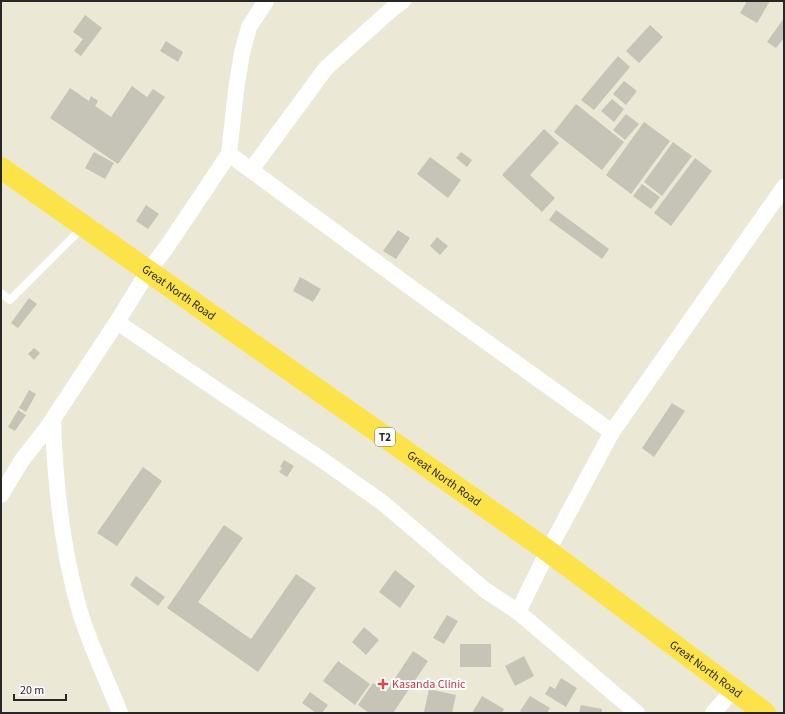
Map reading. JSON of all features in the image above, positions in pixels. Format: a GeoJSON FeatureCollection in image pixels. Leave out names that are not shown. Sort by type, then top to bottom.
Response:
{"type":"FeatureCollection","features":[{"type":"Feature","properties":{"kind":"highway","name":"Great North Road"},"geometry":{"type":"LineString","coordinates":[[1,168],[149,270],[208,314],[548,551],[765,713]]}},
{"type":"Feature","properties":{"kind":"street"},"geometry":{"type":"LineString","coordinates":[[1,495],[22,460],[53,420],[149,270],[170,242],[229,154],[236,90],[242,53],[249,27],[266,1]]}},
{"type":"Feature","properties":{"kind":"street"},"geometry":{"type":"LineString","coordinates":[[251,170],[326,68],[403,1]]}},
{"type":"Feature","properties":{"kind":"street"},"geometry":{"type":"LineString","coordinates":[[229,154],[417,292],[612,432]]}},
{"type":"Feature","properties":{"kind":"street"},"geometry":{"type":"LineString","coordinates":[[518,612],[548,551],[612,432],[784,187]]}},
{"type":"Feature","properties":{"kind":"street"},"geometry":{"type":"LineString","coordinates":[[117,322],[318,457],[383,503],[485,590],[518,612],[637,713]]}},
{"type":"Feature","properties":{"kind":"street"},"geometry":{"type":"LineString","coordinates":[[53,420],[54,465],[59,510],[71,576],[87,634],[120,713]]}},
{"type":"Feature","properties":{"kind":"street"},"geometry":{"type":"LineString","coordinates":[[713,713],[733,690]]}},
{"type":"Feature","properties":{"kind":"lane"},"geometry":{"type":"LineString","coordinates":[[1,292],[10,300],[85,226]]}},
{"type":"Feature","properties":{"kind":"building"},"geometry":{"type":"Polygon","coordinates":[[[747,1],[770,1],[757,23],[740,13],[747,1]]]}},
{"type":"Feature","properties":{"kind":"building"},"geometry":{"type":"Polygon","coordinates":[[[85,15],[102,28],[81,56],[74,51],[83,39],[73,32],[85,15]]]}},
{"type":"Feature","properties":{"kind":"building"},"geometry":{"type":"Polygon","coordinates":[[[784,18],[784,38],[776,48],[767,42],[784,18]]]}},
{"type":"Feature","properties":{"kind":"building"},"geometry":{"type":"Polygon","coordinates":[[[650,25],[663,37],[639,63],[626,51],[650,25]]]}},
{"type":"Feature","properties":{"kind":"building"},"geometry":{"type":"Polygon","coordinates":[[[166,41],[183,52],[178,62],[160,51],[166,41]]]}},
{"type":"Feature","properties":{"kind":"building"},"geometry":{"type":"Polygon","coordinates":[[[618,56],[630,67],[594,110],[581,100],[618,56]]]}},
{"type":"Feature","properties":{"kind":"building"},"geometry":{"type":"Polygon","coordinates":[[[624,81],[637,91],[626,105],[613,94],[624,81]]]}},
{"type":"Feature","properties":{"kind":"building"},"geometry":{"type":"Polygon","coordinates":[[[132,86],[147,97],[153,89],[165,97],[118,164],[50,118],[70,88],[89,101],[91,96],[98,101],[95,106],[111,117],[132,86]]]}},
{"type":"Feature","properties":{"kind":"building"},"geometry":{"type":"Polygon","coordinates":[[[612,99],[624,109],[614,122],[601,111],[612,99]]]}},
{"type":"Feature","properties":{"kind":"building"},"geometry":{"type":"Polygon","coordinates":[[[576,104],[624,142],[602,170],[554,132],[576,104]]]}},
{"type":"Feature","properties":{"kind":"building"},"geometry":{"type":"Polygon","coordinates":[[[626,114],[639,124],[625,140],[613,130],[626,114]]]}},
{"type":"Feature","properties":{"kind":"building"},"geometry":{"type":"Polygon","coordinates":[[[644,122],[670,141],[631,194],[606,175],[644,122]]]}},
{"type":"Feature","properties":{"kind":"building"},"geometry":{"type":"Polygon","coordinates":[[[544,129],[559,143],[530,175],[555,198],[542,212],[502,175],[544,129]]]}},
{"type":"Feature","properties":{"kind":"building"},"geometry":{"type":"Polygon","coordinates":[[[673,142],[692,156],[662,196],[644,182],[673,142]]]}},
{"type":"Feature","properties":{"kind":"building"},"geometry":{"type":"Polygon","coordinates":[[[94,152],[114,163],[105,179],[85,168],[94,152]]]}},
{"type":"Feature","properties":{"kind":"building"},"geometry":{"type":"Polygon","coordinates":[[[461,152],[472,160],[467,167],[456,158],[461,152]]]}},
{"type":"Feature","properties":{"kind":"building"},"geometry":{"type":"Polygon","coordinates":[[[430,157],[461,180],[448,198],[417,174],[430,157]]]}},
{"type":"Feature","properties":{"kind":"building"},"geometry":{"type":"Polygon","coordinates":[[[695,158],[712,171],[671,226],[654,213],[695,158]]]}},
{"type":"Feature","properties":{"kind":"building"},"geometry":{"type":"Polygon","coordinates":[[[642,184],[660,197],[651,209],[633,196],[642,184]]]}},
{"type":"Feature","properties":{"kind":"building"},"geometry":{"type":"Polygon","coordinates":[[[146,205],[159,214],[148,229],[136,221],[146,205]]]}},
{"type":"Feature","properties":{"kind":"building"},"geometry":{"type":"Polygon","coordinates":[[[556,210],[609,249],[602,259],[549,220],[556,210]]]}},
{"type":"Feature","properties":{"kind":"building"},"geometry":{"type":"Polygon","coordinates":[[[398,230],[410,238],[396,259],[383,251],[398,230]]]}},
{"type":"Feature","properties":{"kind":"building"},"geometry":{"type":"Polygon","coordinates":[[[437,237],[448,246],[440,255],[430,246],[437,237]]]}},
{"type":"Feature","properties":{"kind":"building"},"geometry":{"type":"Polygon","coordinates":[[[300,277],[321,289],[313,302],[293,291],[300,277]]]}},
{"type":"Feature","properties":{"kind":"building"},"geometry":{"type":"Polygon","coordinates":[[[29,298],[37,304],[18,328],[11,323],[29,298]]]}},
{"type":"Feature","properties":{"kind":"building"},"geometry":{"type":"Polygon","coordinates":[[[34,348],[40,353],[34,360],[28,354],[34,348]]]}},
{"type":"Feature","properties":{"kind":"building"},"geometry":{"type":"Polygon","coordinates":[[[29,390],[36,394],[26,412],[19,408],[29,390]]]}},
{"type":"Feature","properties":{"kind":"building"},"geometry":{"type":"Polygon","coordinates":[[[672,403],[685,411],[654,457],[642,448],[672,403]]]}},
{"type":"Feature","properties":{"kind":"building"},"geometry":{"type":"Polygon","coordinates":[[[18,410],[26,415],[15,431],[8,427],[18,410]]]}},
{"type":"Feature","properties":{"kind":"building"},"geometry":{"type":"Polygon","coordinates":[[[284,460],[294,466],[287,477],[279,472],[282,468],[280,467],[284,460]]]}},
{"type":"Feature","properties":{"kind":"building"},"geometry":{"type":"Polygon","coordinates":[[[143,467],[162,481],[117,546],[97,533],[143,467]]]}},
{"type":"Feature","properties":{"kind":"building"},"geometry":{"type":"Polygon","coordinates":[[[224,525],[243,538],[198,602],[251,639],[296,574],[316,588],[258,672],[167,608],[224,525]]]}},
{"type":"Feature","properties":{"kind":"building"},"geometry":{"type":"Polygon","coordinates":[[[395,570],[415,586],[400,608],[379,592],[395,570]]]}},
{"type":"Feature","properties":{"kind":"building"},"geometry":{"type":"Polygon","coordinates":[[[136,576],[165,597],[158,606],[130,585],[136,576]]]}},
{"type":"Feature","properties":{"kind":"building"},"geometry":{"type":"Polygon","coordinates":[[[447,615],[458,621],[444,644],[433,638],[447,615]]]}},
{"type":"Feature","properties":{"kind":"building"},"geometry":{"type":"Polygon","coordinates":[[[364,627],[379,640],[366,655],[352,642],[364,627]]]}},
{"type":"Feature","properties":{"kind":"building"},"geometry":{"type":"Polygon","coordinates":[[[460,644],[491,644],[491,667],[460,667],[460,644]]]}},
{"type":"Feature","properties":{"kind":"building"},"geometry":{"type":"Polygon","coordinates":[[[413,651],[428,661],[393,713],[369,713],[358,705],[373,683],[386,692],[413,651]]]}},
{"type":"Feature","properties":{"kind":"building"},"geometry":{"type":"Polygon","coordinates":[[[524,656],[534,676],[515,686],[505,666],[524,656]]]}},
{"type":"Feature","properties":{"kind":"building"},"geometry":{"type":"Polygon","coordinates":[[[338,661],[370,684],[355,705],[323,681],[338,661]]]}},
{"type":"Feature","properties":{"kind":"building"},"geometry":{"type":"Polygon","coordinates":[[[561,678],[577,688],[566,707],[545,694],[550,686],[555,689],[561,678]]]}},
{"type":"Feature","properties":{"kind":"building"},"geometry":{"type":"Polygon","coordinates":[[[429,689],[456,695],[452,713],[424,712],[429,689]]]}},
{"type":"Feature","properties":{"kind":"building"},"geometry":{"type":"Polygon","coordinates":[[[310,692],[328,705],[322,713],[316,713],[302,703],[310,692]]]}},
{"type":"Feature","properties":{"kind":"building"},"geometry":{"type":"Polygon","coordinates":[[[482,696],[504,709],[502,713],[472,713],[482,696]]]}},
{"type":"Feature","properties":{"kind":"building"},"geometry":{"type":"Polygon","coordinates":[[[530,696],[550,708],[547,713],[523,713],[520,711],[530,696]]]}},
{"type":"Feature","properties":{"kind":"building"},"geometry":{"type":"Polygon","coordinates":[[[581,705],[602,709],[602,713],[579,713],[581,705]]]}},
{"type":"Feature","properties":{"kind":"place","name":"Kasanda Clinic"},"geometry":{"type":"Point","coordinates":[383,684]}}]}
